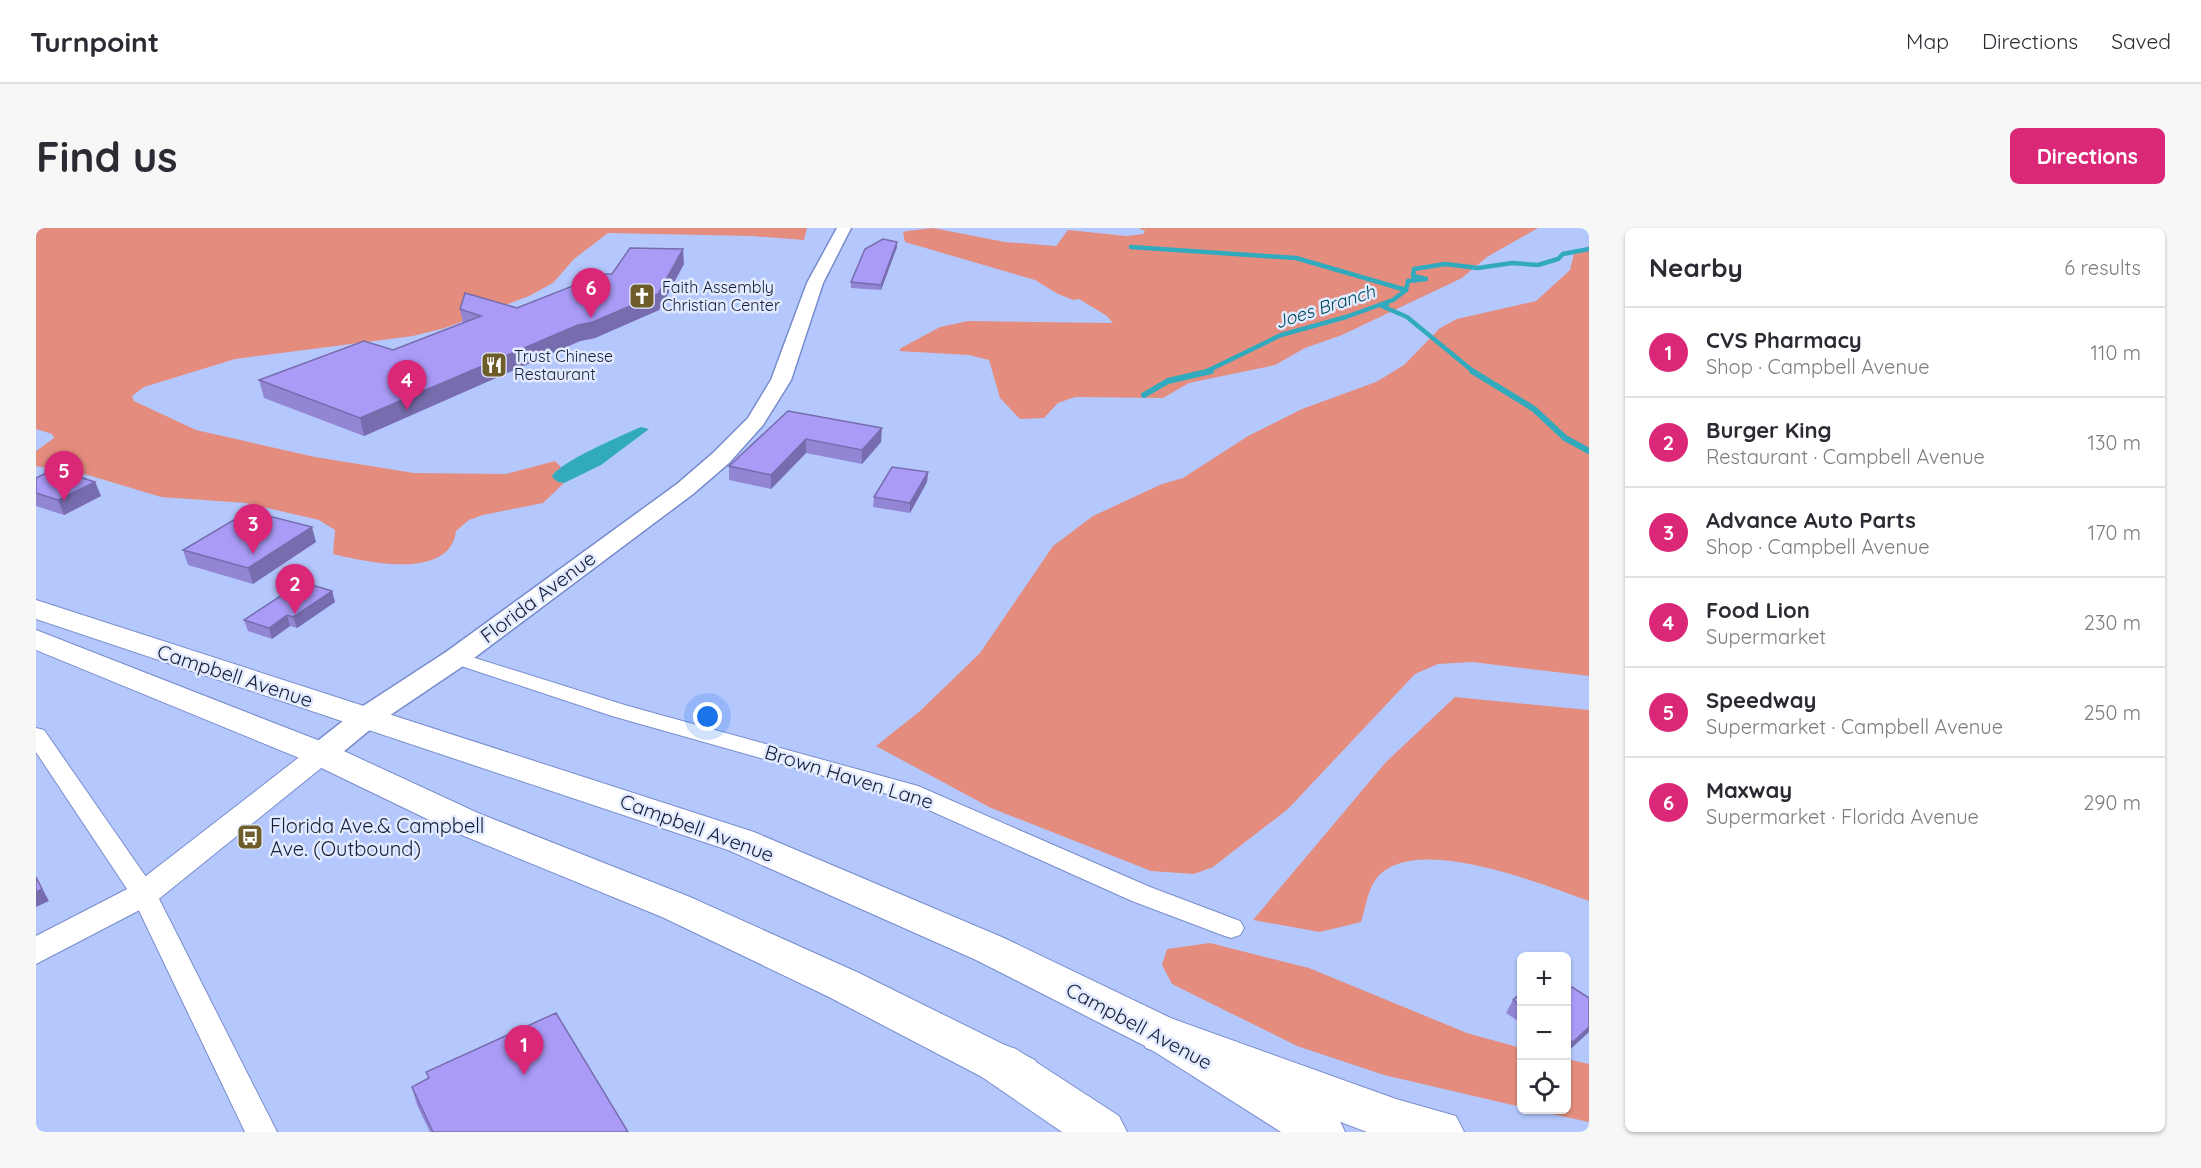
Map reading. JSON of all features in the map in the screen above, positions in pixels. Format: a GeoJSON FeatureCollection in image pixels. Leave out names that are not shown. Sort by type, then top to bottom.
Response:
{"type":"FeatureCollection","features":[{"type":"Feature","properties":{"kind":"highway"},"geometry":{"type":"LineString","coordinates":[[1162,1034],[1396,1121],[1439,1132]]}},
{"type":"Feature","properties":{"kind":"highway"},"geometry":{"type":"LineString","coordinates":[[999,1063],[1102,1132]]}},
{"type":"Feature","properties":{"kind":"main road","name":"Florida Avenue"},"geometry":{"type":"LineString","coordinates":[[321,754],[367,717],[456,658],[685,489],[721,458],[756,421],[781,380],[815,283],[844,228]]}},
{"type":"Feature","properties":{"kind":"main road","name":"Campbell Avenue"},"geometry":{"type":"LineString","coordinates":[[36,609],[741,841],[990,948],[1162,1034],[1321,1132]]}},
{"type":"Feature","properties":{"kind":"main road","name":"Campbell Avenue"},"geometry":{"type":"LineString","coordinates":[[36,639],[321,754],[465,822],[676,907],[844,985],[999,1063],[1128,1132]]}},
{"type":"Feature","properties":{"kind":"street","name":"Brown Haven Lane"},"geometry":{"type":"LineString","coordinates":[[456,658],[620,711],[910,792],[1141,894],[1231,928]]}},
{"type":"Feature","properties":{"kind":"street"},"geometry":{"type":"LineString","coordinates":[[36,735],[144,894],[261,1132]]}},
{"type":"Feature","properties":{"kind":"street","name":"Florida Avenue"},"geometry":{"type":"LineString","coordinates":[[36,951],[144,894],[321,754]]}},
{"type":"Feature","properties":{"kind":"shaded area"},"geometry":{"type":"Polygon","coordinates":[[[36,228],[807,228],[804,240],[752,236],[608,233],[574,259],[553,283],[529,296],[445,328],[413,336],[235,359],[144,387],[132,396],[134,401],[196,430],[315,457],[414,473],[506,474],[555,461],[561,467],[554,473],[558,482],[564,483],[543,503],[469,520],[456,531],[450,547],[439,557],[405,564],[365,561],[333,554],[335,530],[319,520],[246,503],[161,497],[88,475],[36,466],[36,451],[54,438],[52,434],[36,429],[36,228]]]}},
{"type":"Feature","properties":{"kind":"shaded area"},"geometry":{"type":"Polygon","coordinates":[[[933,228],[1005,242],[1056,246],[1068,230],[1126,236],[1143,234],[1145,231],[1139,228],[1538,228],[1487,257],[1462,278],[1342,335],[1305,348],[1275,365],[1189,383],[1163,398],[1075,397],[1058,403],[1044,418],[1020,419],[1000,398],[989,360],[969,355],[899,351],[940,327],[968,321],[1113,323],[1107,316],[1079,299],[1073,300],[1058,294],[1035,280],[905,242],[903,233],[906,231],[933,228]]]}},
{"type":"Feature","properties":{"kind":"shaded area"},"geometry":{"type":"Polygon","coordinates":[[[1589,246],[1589,676],[1472,662],[1438,664],[1415,674],[1288,809],[1213,867],[1194,874],[1151,871],[991,808],[876,746],[920,711],[980,653],[1053,546],[1093,516],[1162,484],[1183,478],[1248,436],[1302,409],[1376,382],[1404,365],[1440,328],[1457,319],[1536,301],[1570,270],[1574,254],[1589,246]]]}},
{"type":"Feature","properties":{"kind":"shaded area"},"geometry":{"type":"Polygon","coordinates":[[[641,427],[649,429],[601,465],[564,483],[552,477],[578,457],[641,427]]]}},
{"type":"Feature","properties":{"kind":"shaded area"},"geometry":{"type":"Polygon","coordinates":[[[1455,697],[1589,710],[1589,901],[1511,874],[1479,866],[1448,861],[1418,860],[1394,866],[1376,879],[1361,922],[1320,932],[1253,920],[1386,762],[1455,697]]]}},
{"type":"Feature","properties":{"kind":"shaded area"},"geometry":{"type":"Polygon","coordinates":[[[1210,943],[1309,968],[1467,1033],[1517,1047],[1517,1106],[1384,1075],[1297,1046],[1172,984],[1162,965],[1167,949],[1210,943]]]}},
{"type":"Feature","properties":{"kind":"shaded area"},"geometry":{"type":"Polygon","coordinates":[[[1571,1060],[1589,1064],[1589,1122],[1552,1114],[1571,1114],[1571,1060]]]}},
{"type":"Feature","properties":{"kind":"building"},"geometry":{"type":"Polygon","coordinates":[[[883,239],[897,242],[881,285],[851,282],[865,249],[883,239]]]}},
{"type":"Feature","properties":{"kind":"building"},"geometry":{"type":"Polygon","coordinates":[[[630,248],[683,249],[658,294],[593,322],[578,325],[360,418],[259,380],[364,341],[393,350],[481,316],[460,309],[465,293],[517,308],[593,278],[596,274],[612,274],[630,248]]]}},
{"type":"Feature","properties":{"kind":"building"},"geometry":{"type":"Polygon","coordinates":[[[788,411],[882,428],[862,450],[806,439],[771,475],[729,466],[788,411]]]}},
{"type":"Feature","properties":{"kind":"building"},"geometry":{"type":"Polygon","coordinates":[[[892,467],[928,472],[910,503],[874,497],[892,467]]]}},
{"type":"Feature","properties":{"kind":"building"},"geometry":{"type":"Polygon","coordinates":[[[54,469],[95,482],[58,500],[36,493],[36,478],[54,469]]]}},
{"type":"Feature","properties":{"kind":"building"},"geometry":{"type":"Polygon","coordinates":[[[249,511],[312,527],[248,568],[183,550],[249,511]]]}},
{"type":"Feature","properties":{"kind":"building"},"geometry":{"type":"Polygon","coordinates":[[[302,582],[332,591],[293,617],[287,615],[269,628],[244,620],[302,582]]]}},
{"type":"Feature","properties":{"kind":"building"},"geometry":{"type":"Polygon","coordinates":[[[36,877],[42,889],[36,892],[36,877]]]}},
{"type":"Feature","properties":{"kind":"building"},"geometry":{"type":"Polygon","coordinates":[[[1571,988],[1589,998],[1589,1027],[1573,1042],[1571,1041],[1571,988]]]}},
{"type":"Feature","properties":{"kind":"building"},"geometry":{"type":"Polygon","coordinates":[[[556,1013],[628,1132],[433,1132],[412,1087],[429,1078],[426,1072],[556,1013]]]}},
{"type":"Feature","properties":{"kind":"waterway"},"geometry":{"type":"LineString","coordinates":[[1131,247],[1296,258],[1406,290]]}},
{"type":"Feature","properties":{"kind":"waterway","name":"Joes Branch"},"geometry":{"type":"LineString","coordinates":[[1406,290],[1408,281],[1426,279],[1413,276],[1414,269],[1445,264],[1478,268],[1512,263],[1538,265],[1558,259],[1563,254],[1589,249]]}},
{"type":"Feature","properties":{"kind":"waterway","name":"Joes Branch"},"geometry":{"type":"LineString","coordinates":[[1205,372],[1281,335],[1346,317],[1393,300],[1406,290]]}},
{"type":"Feature","properties":{"kind":"waterway"},"geometry":{"type":"LineString","coordinates":[[1387,304],[1382,306],[1407,317],[1474,372]]}},
{"type":"Feature","properties":{"kind":"waterway","name":"Joes Branch"},"geometry":{"type":"LineString","coordinates":[[1144,395],[1168,381],[1211,371]]}},
{"type":"Feature","properties":{"kind":"waterway"},"geometry":{"type":"LineString","coordinates":[[1472,371],[1534,409],[1565,438],[1589,451]]}},
{"type":"Feature","properties":{"kind":"place","name":"Faith Assembly Christian Center"},"geometry":{"type":"Point","coordinates":[642,296]}},
{"type":"Feature","properties":{"kind":"place","name":"Maxway"},"geometry":{"type":"Point","coordinates":[591,318]}},
{"type":"Feature","properties":{"kind":"place","name":"Trust Chinese Restaurant"},"geometry":{"type":"Point","coordinates":[494,365]}},
{"type":"Feature","properties":{"kind":"place","name":"Food Lion"},"geometry":{"type":"Point","coordinates":[407,410]}},
{"type":"Feature","properties":{"kind":"place","name":"Speedway"},"geometry":{"type":"Point","coordinates":[64,501]}},
{"type":"Feature","properties":{"kind":"place","name":"Advance Auto Parts"},"geometry":{"type":"Point","coordinates":[253,554]}},
{"type":"Feature","properties":{"kind":"place","name":"Burger King"},"geometry":{"type":"Point","coordinates":[295,614]}},
{"type":"Feature","properties":{"kind":"place","name":"Florida Ave.& Campbell Ave. (Outbound)"},"geometry":{"type":"Point","coordinates":[250,837]}},
{"type":"Feature","properties":{"kind":"place","name":"CVS Pharmacy"},"geometry":{"type":"Point","coordinates":[524,1075]}}]}
